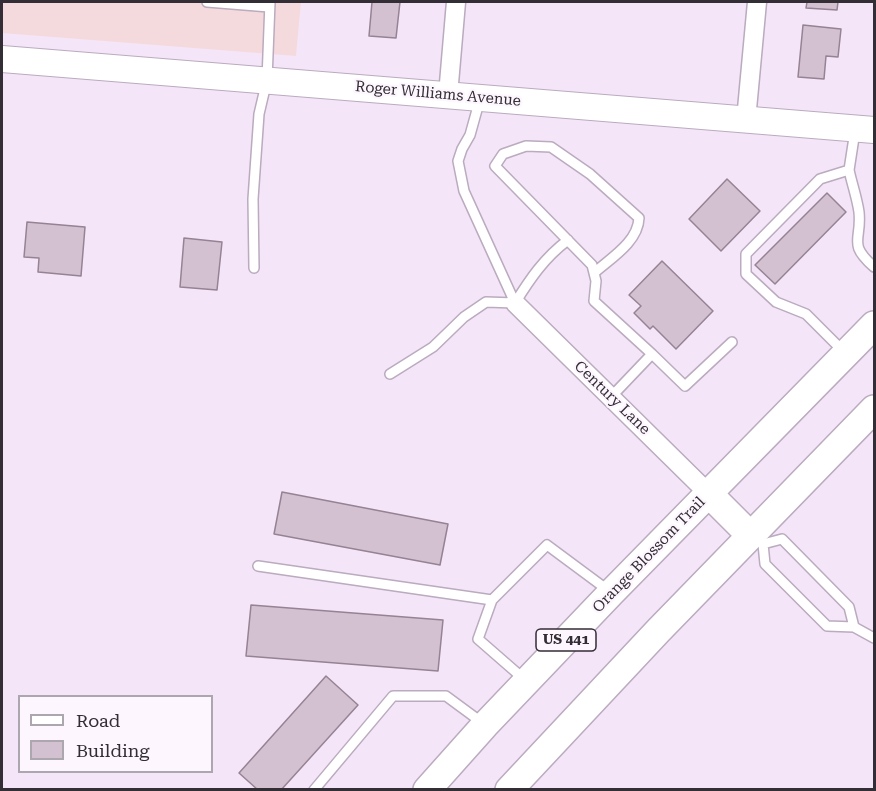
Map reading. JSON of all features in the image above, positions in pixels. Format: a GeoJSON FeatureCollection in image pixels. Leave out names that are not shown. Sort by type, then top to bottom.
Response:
{"type":"FeatureCollection","features":[{"type":"Feature","properties":{"kind":"main road","name":"Orange Blossom Trail"},"geometry":{"type":"LineString","coordinates":[[427,789],[484,725],[611,593],[874,326]]}},
{"type":"Feature","properties":{"kind":"main road"},"geometry":{"type":"LineString","coordinates":[[509,789],[756,540],[874,409]]}},
{"type":"Feature","properties":{"kind":"main road"},"geometry":{"type":"LineString","coordinates":[[709,494],[756,540]]}},
{"type":"Feature","properties":{"kind":"street"},"geometry":{"type":"LineString","coordinates":[[448,95],[456,2]]}},
{"type":"Feature","properties":{"kind":"street"},"geometry":{"type":"LineString","coordinates":[[746,120],[757,2]]}},
{"type":"Feature","properties":{"kind":"street","name":"Roger Williams Avenue"},"geometry":{"type":"LineString","coordinates":[[2,59],[865,130]]}},
{"type":"Feature","properties":{"kind":"street","name":"Century Lane"},"geometry":{"type":"LineString","coordinates":[[514,303],[709,494]]}},
{"type":"Feature","properties":{"kind":"lane"},"geometry":{"type":"LineString","coordinates":[[207,2],[269,4],[267,80],[259,114],[253,199],[254,268]]}},
{"type":"Feature","properties":{"kind":"lane"},"geometry":{"type":"LineString","coordinates":[[480,97],[470,135],[462,148],[458,161],[464,191],[514,303]]}},
{"type":"Feature","properties":{"kind":"lane"},"geometry":{"type":"LineString","coordinates":[[865,130],[849,170],[859,213],[856,246],[862,256],[874,267]]}},
{"type":"Feature","properties":{"kind":"lane"},"geometry":{"type":"LineString","coordinates":[[594,273],[630,241],[638,229],[639,218],[590,174],[551,147],[526,146],[503,154],[495,166],[592,265],[594,273],[596,281],[594,301],[685,386],[732,342]]}},
{"type":"Feature","properties":{"kind":"lane"},"geometry":{"type":"LineString","coordinates":[[846,354],[806,314],[776,302],[746,274],[746,254],[820,179],[849,170]]}},
{"type":"Feature","properties":{"kind":"lane"},"geometry":{"type":"LineString","coordinates":[[514,303],[538,267],[553,251],[568,240]]}},
{"type":"Feature","properties":{"kind":"lane"},"geometry":{"type":"LineString","coordinates":[[390,374],[433,347],[464,317],[486,302],[514,303]]}},
{"type":"Feature","properties":{"kind":"lane"},"geometry":{"type":"LineString","coordinates":[[611,398],[652,354]]}},
{"type":"Feature","properties":{"kind":"lane"},"geometry":{"type":"LineString","coordinates":[[854,627],[849,607],[782,539],[756,540],[765,564],[827,626],[854,627],[874,638]]}},
{"type":"Feature","properties":{"kind":"lane"},"geometry":{"type":"LineString","coordinates":[[527,681],[478,639],[492,600],[548,546],[611,593]]}},
{"type":"Feature","properties":{"kind":"lane"},"geometry":{"type":"LineString","coordinates":[[258,566],[492,600]]}},
{"type":"Feature","properties":{"kind":"lane"},"geometry":{"type":"LineString","coordinates":[[314,789],[393,696],[446,696],[484,725]]}},
{"type":"Feature","properties":{"kind":"shaded area"},"geometry":{"type":"Polygon","coordinates":[[[2,2],[301,2],[296,56],[2,33],[2,2]]]}},
{"type":"Feature","properties":{"kind":"building"},"geometry":{"type":"Polygon","coordinates":[[[372,2],[400,2],[396,38],[369,36],[372,2]]]}},
{"type":"Feature","properties":{"kind":"building"},"geometry":{"type":"Polygon","coordinates":[[[807,2],[838,2],[837,10],[806,8],[807,2]]]}},
{"type":"Feature","properties":{"kind":"building"},"geometry":{"type":"Polygon","coordinates":[[[803,25],[841,29],[838,57],[826,56],[824,79],[798,77],[803,25]]]}},
{"type":"Feature","properties":{"kind":"building"},"geometry":{"type":"Polygon","coordinates":[[[727,179],[760,211],[721,251],[689,219],[727,179]]]}},
{"type":"Feature","properties":{"kind":"building"},"geometry":{"type":"Polygon","coordinates":[[[827,193],[846,212],[775,284],[755,265],[827,193]]]}},
{"type":"Feature","properties":{"kind":"building"},"geometry":{"type":"Polygon","coordinates":[[[27,222],[85,227],[81,276],[38,272],[39,258],[24,257],[27,222]]]}},
{"type":"Feature","properties":{"kind":"building"},"geometry":{"type":"Polygon","coordinates":[[[184,238],[222,242],[217,290],[180,287],[184,238]]]}},
{"type":"Feature","properties":{"kind":"building"},"geometry":{"type":"Polygon","coordinates":[[[662,261],[713,311],[676,349],[653,326],[650,329],[634,313],[641,306],[629,295],[662,261]]]}},
{"type":"Feature","properties":{"kind":"building"},"geometry":{"type":"Polygon","coordinates":[[[282,492],[448,524],[440,565],[274,534],[282,492]]]}},
{"type":"Feature","properties":{"kind":"building"},"geometry":{"type":"Polygon","coordinates":[[[251,605],[443,620],[438,671],[246,656],[251,605]]]}},
{"type":"Feature","properties":{"kind":"building"},"geometry":{"type":"Polygon","coordinates":[[[326,676],[358,705],[281,790],[258,790],[239,773],[326,676]]]}}]}
